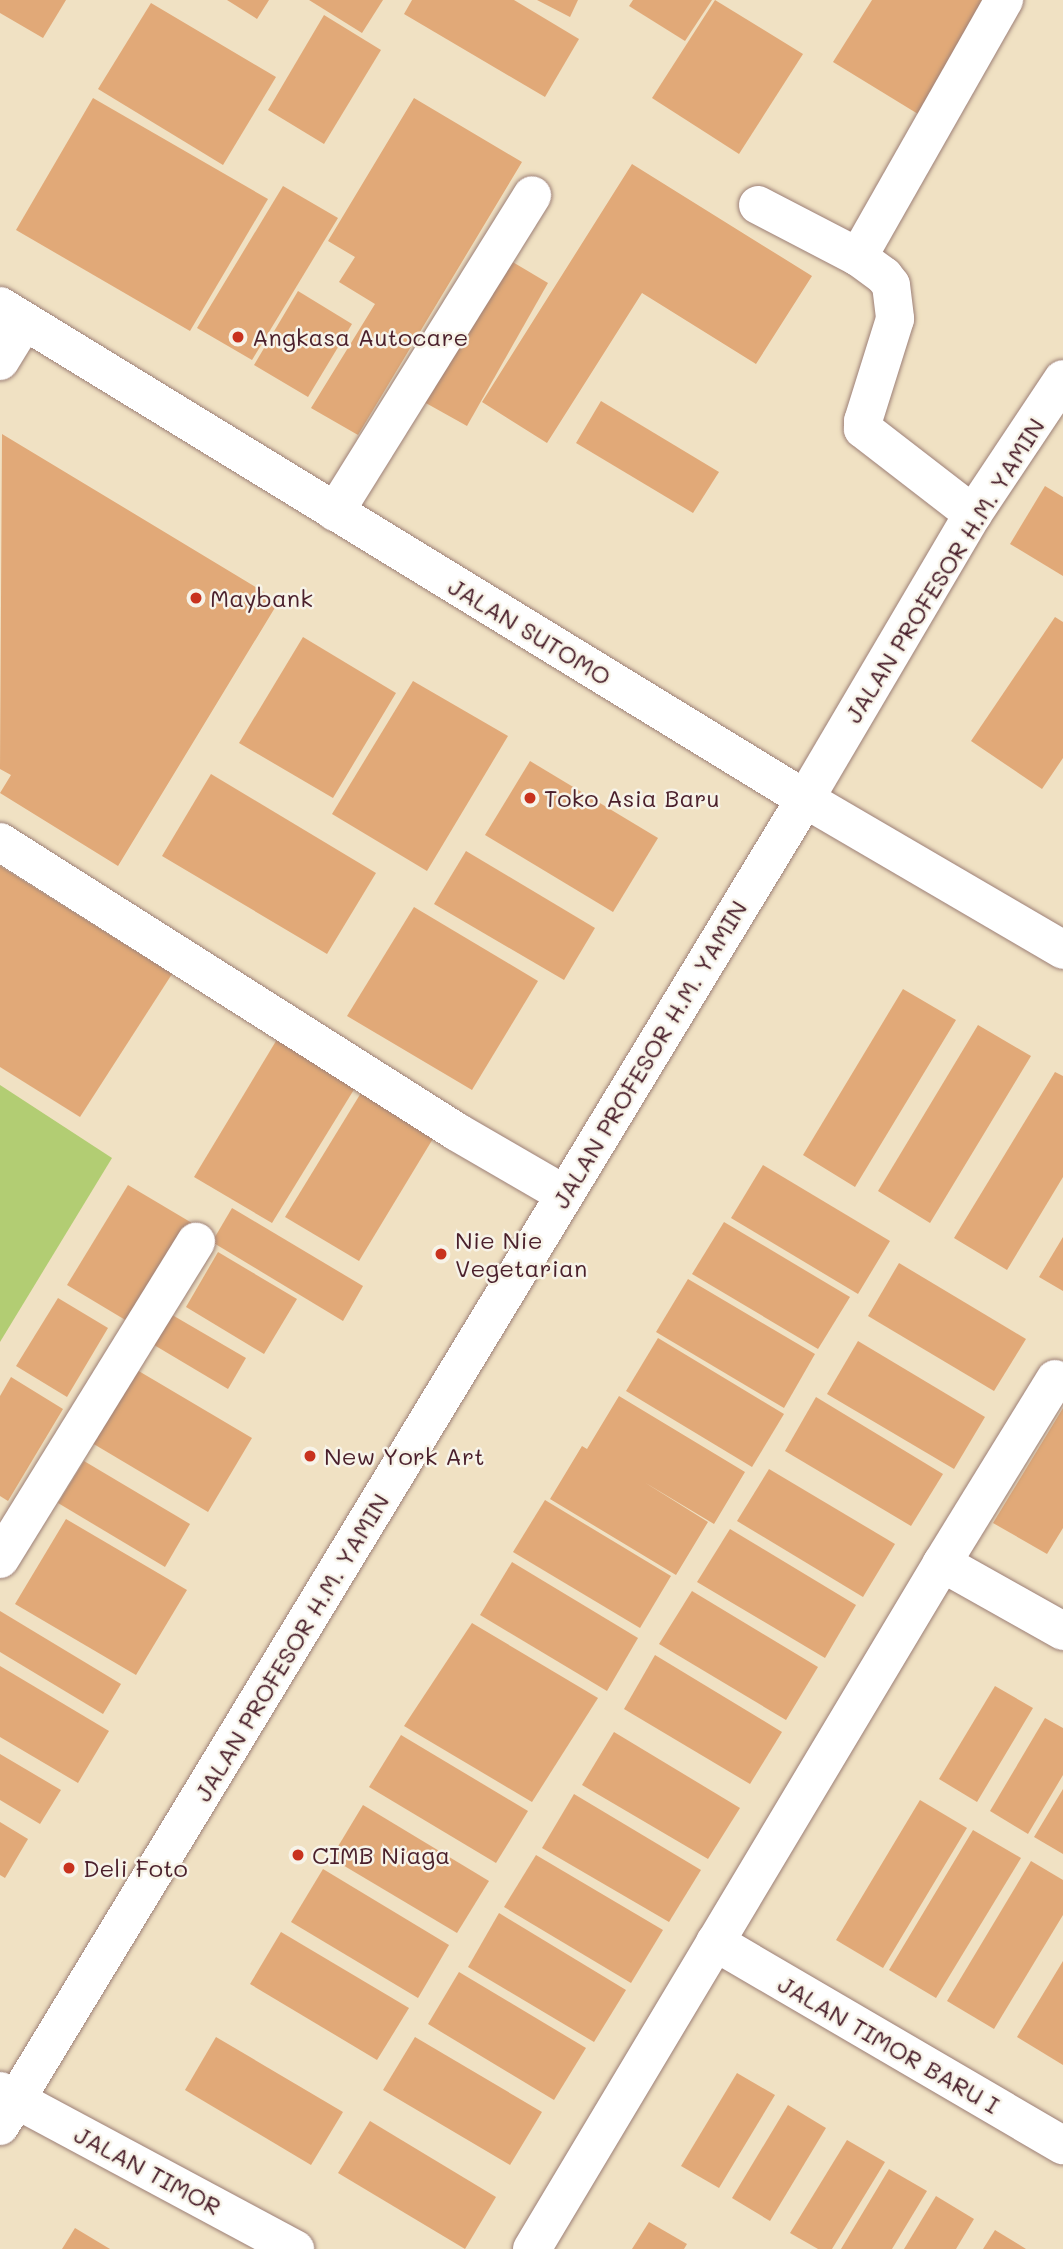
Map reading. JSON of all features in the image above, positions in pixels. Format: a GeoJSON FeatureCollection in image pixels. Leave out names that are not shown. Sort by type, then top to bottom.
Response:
{"type":"FeatureCollection","features":[{"type":"Feature","properties":{"kind":"street"},"geometry":{"type":"LineString","coordinates":[[858,257],[1004,0]]}},
{"type":"Feature","properties":{"kind":"street"},"geometry":{"type":"LineString","coordinates":[[335,512],[532,195]]}},
{"type":"Feature","properties":{"kind":"street"},"geometry":{"type":"LineString","coordinates":[[758,205],[858,257],[884,276],[891,285],[895,319],[863,421],[863,429],[973,514]]}},
{"type":"Feature","properties":{"kind":"street"},"geometry":{"type":"LineString","coordinates":[[0,361],[12,314]]}},
{"type":"Feature","properties":{"kind":"street","name":"JALAN SUTOMO"},"geometry":{"type":"LineString","coordinates":[[12,314],[805,799],[1063,950]]}},
{"type":"Feature","properties":{"kind":"street","name":"JALAN PROFESOR H.M. YAMIN"},"geometry":{"type":"LineString","coordinates":[[6,2105],[805,799],[973,514],[1063,379]]}},
{"type":"Feature","properties":{"kind":"street"},"geometry":{"type":"LineString","coordinates":[[0,842],[457,1132],[564,1194]]}},
{"type":"Feature","properties":{"kind":"street"},"geometry":{"type":"LineString","coordinates":[[0,1559],[196,1242]]}},
{"type":"Feature","properties":{"kind":"street"},"geometry":{"type":"LineString","coordinates":[[532,2249],[1055,1379]]}},
{"type":"Feature","properties":{"kind":"street"},"geometry":{"type":"LineString","coordinates":[[942,1563],[1063,1631]]}},
{"type":"Feature","properties":{"kind":"street","name":"JALAN TIMOR BARU I"},"geometry":{"type":"LineString","coordinates":[[715,1942],[1063,2145]]}},
{"type":"Feature","properties":{"kind":"street","name":"JALAN TIMOR"},"geometry":{"type":"LineString","coordinates":[[6,2105],[295,2249]]}},
{"type":"Feature","properties":{"kind":"green space"},"geometry":{"type":"Polygon","coordinates":[[[0,1085],[112,1158],[0,1342],[0,1085]]]}},
{"type":"Feature","properties":{"kind":"building"},"geometry":{"type":"Polygon","coordinates":[[[0,0],[66,0],[43,38],[0,13],[0,0]]]}},
{"type":"Feature","properties":{"kind":"building"},"geometry":{"type":"Polygon","coordinates":[[[227,0],[269,0],[257,19],[227,0]]]}},
{"type":"Feature","properties":{"kind":"building"},"geometry":{"type":"Polygon","coordinates":[[[309,0],[383,0],[362,33],[309,0]]]}},
{"type":"Feature","properties":{"kind":"building"},"geometry":{"type":"Polygon","coordinates":[[[412,0],[514,0],[579,39],[545,97],[404,14],[412,0]]]}},
{"type":"Feature","properties":{"kind":"building"},"geometry":{"type":"Polygon","coordinates":[[[537,0],[578,0],[570,17],[537,0]]]}},
{"type":"Feature","properties":{"kind":"building"},"geometry":{"type":"Polygon","coordinates":[[[633,0],[712,0],[685,41],[629,6],[633,0]]]}},
{"type":"Feature","properties":{"kind":"building"},"geometry":{"type":"Polygon","coordinates":[[[715,0],[803,54],[739,154],[652,98],[715,0]]]}},
{"type":"Feature","properties":{"kind":"building"},"geometry":{"type":"Polygon","coordinates":[[[872,0],[990,0],[918,114],[833,62],[872,0]]]}},
{"type":"Feature","properties":{"kind":"building"},"geometry":{"type":"Polygon","coordinates":[[[151,3],[276,77],[223,165],[98,89],[151,3]]]}},
{"type":"Feature","properties":{"kind":"building"},"geometry":{"type":"Polygon","coordinates":[[[324,15],[381,50],[324,144],[268,110],[324,15]]]}},
{"type":"Feature","properties":{"kind":"building"},"geometry":{"type":"Polygon","coordinates":[[[93,98],[268,199],[190,331],[16,230],[93,98]]]}},
{"type":"Feature","properties":{"kind":"building"},"geometry":{"type":"Polygon","coordinates":[[[414,98],[522,162],[358,435],[311,408],[375,304],[339,282],[355,257],[328,241],[414,98]]]}},
{"type":"Feature","properties":{"kind":"building"},"geometry":{"type":"Polygon","coordinates":[[[632,164],[812,276],[756,364],[642,293],[547,443],[482,402],[632,164]]]}},
{"type":"Feature","properties":{"kind":"building"},"geometry":{"type":"Polygon","coordinates":[[[283,186],[338,218],[252,360],[197,328],[283,186]]]}},
{"type":"Feature","properties":{"kind":"building"},"geometry":{"type":"Polygon","coordinates":[[[506,258],[548,283],[467,426],[424,402],[506,258]]]}},
{"type":"Feature","properties":{"kind":"building"},"geometry":{"type":"Polygon","coordinates":[[[298,291],[352,324],[308,397],[254,365],[298,291]]]}},
{"type":"Feature","properties":{"kind":"building"},"geometry":{"type":"Polygon","coordinates":[[[601,401],[719,472],[693,513],[576,443],[601,401]]]}},
{"type":"Feature","properties":{"kind":"building"},"geometry":{"type":"Polygon","coordinates":[[[2,434],[279,601],[118,866],[0,793],[11,775],[0,769],[2,434]]]}},
{"type":"Feature","properties":{"kind":"building"},"geometry":{"type":"Polygon","coordinates":[[[1045,486],[1063,497],[1063,576],[1010,544],[1045,486]]]}},
{"type":"Feature","properties":{"kind":"building"},"geometry":{"type":"Polygon","coordinates":[[[1055,617],[1063,622],[1063,758],[1042,789],[971,741],[1055,617]]]}},
{"type":"Feature","properties":{"kind":"building"},"geometry":{"type":"Polygon","coordinates":[[[303,637],[396,693],[333,798],[239,743],[303,637]]]}},
{"type":"Feature","properties":{"kind":"building"},"geometry":{"type":"Polygon","coordinates":[[[413,681],[508,736],[427,871],[332,814],[413,681]]]}},
{"type":"Feature","properties":{"kind":"building"},"geometry":{"type":"Polygon","coordinates":[[[530,761],[658,838],[613,912],[485,835],[530,761]]]}},
{"type":"Feature","properties":{"kind":"building"},"geometry":{"type":"Polygon","coordinates":[[[211,774],[376,873],[327,954],[162,856],[211,774]]]}},
{"type":"Feature","properties":{"kind":"building"},"geometry":{"type":"Polygon","coordinates":[[[466,851],[595,928],[564,980],[434,904],[466,851]]]}},
{"type":"Feature","properties":{"kind":"building"},"geometry":{"type":"Polygon","coordinates":[[[0,866],[172,974],[80,1117],[0,1067],[0,866]]]}},
{"type":"Feature","properties":{"kind":"building"},"geometry":{"type":"Polygon","coordinates":[[[414,907],[538,981],[472,1090],[347,1016],[414,907]]]}},
{"type":"Feature","properties":{"kind":"building"},"geometry":{"type":"Polygon","coordinates":[[[903,989],[956,1020],[855,1187],[803,1155],[903,989]]]}},
{"type":"Feature","properties":{"kind":"building"},"geometry":{"type":"Polygon","coordinates":[[[978,1025],[1031,1056],[930,1223],[878,1191],[978,1025]]]}},
{"type":"Feature","properties":{"kind":"building"},"geometry":{"type":"Polygon","coordinates":[[[279,1036],[358,1083],[272,1223],[194,1177],[279,1036]]]}},
{"type":"Feature","properties":{"kind":"building"},"geometry":{"type":"Polygon","coordinates":[[[1055,1072],[1063,1076],[1063,1177],[1007,1270],[954,1238],[1055,1072]]]}},
{"type":"Feature","properties":{"kind":"building"},"geometry":{"type":"Polygon","coordinates":[[[364,1088],[437,1132],[359,1261],[285,1217],[364,1088]]]}},
{"type":"Feature","properties":{"kind":"building"},"geometry":{"type":"Polygon","coordinates":[[[763,1165],[890,1241],[858,1294],[731,1218],[763,1165]]]}},
{"type":"Feature","properties":{"kind":"building"},"geometry":{"type":"Polygon","coordinates":[[[128,1185],[197,1226],[137,1327],[67,1285],[128,1185]]]}},
{"type":"Feature","properties":{"kind":"building"},"geometry":{"type":"Polygon","coordinates":[[[232,1208],[363,1286],[343,1321],[212,1242],[232,1208]]]}},
{"type":"Feature","properties":{"kind":"building"},"geometry":{"type":"Polygon","coordinates":[[[724,1222],[850,1297],[818,1349],[692,1274],[724,1222]]]}},
{"type":"Feature","properties":{"kind":"building"},"geometry":{"type":"Polygon","coordinates":[[[1063,1237],[1063,1291],[1039,1277],[1063,1237]]]}},
{"type":"Feature","properties":{"kind":"building"},"geometry":{"type":"Polygon","coordinates":[[[218,1252],[297,1299],[264,1354],[186,1307],[218,1252]]]}},
{"type":"Feature","properties":{"kind":"building"},"geometry":{"type":"Polygon","coordinates":[[[899,1263],[1026,1339],[994,1391],[868,1316],[899,1263]]]}},
{"type":"Feature","properties":{"kind":"building"},"geometry":{"type":"Polygon","coordinates":[[[688,1279],[815,1354],[784,1408],[656,1332],[688,1279]]]}},
{"type":"Feature","properties":{"kind":"building"},"geometry":{"type":"Polygon","coordinates":[[[58,1298],[108,1328],[67,1397],[16,1366],[58,1298]]]}},
{"type":"Feature","properties":{"kind":"building"},"geometry":{"type":"Polygon","coordinates":[[[162,1309],[246,1358],[228,1389],[144,1339],[162,1309]]]}},
{"type":"Feature","properties":{"kind":"building"},"geometry":{"type":"Polygon","coordinates":[[[658,1338],[784,1414],[752,1467],[626,1391],[658,1338]]]}},
{"type":"Feature","properties":{"kind":"building"},"geometry":{"type":"Polygon","coordinates":[[[858,1341],[985,1417],[954,1469],[827,1394],[858,1341]]]}},
{"type":"Feature","properties":{"kind":"building"},"geometry":{"type":"Polygon","coordinates":[[[137,1370],[252,1438],[208,1512],[92,1443],[137,1370]]]}},
{"type":"Feature","properties":{"kind":"building"},"geometry":{"type":"Polygon","coordinates":[[[11,1377],[63,1409],[8,1501],[0,1496],[0,1396],[11,1377]]]}},
{"type":"Feature","properties":{"kind":"building"},"geometry":{"type":"Polygon","coordinates":[[[619,1396],[745,1472],[714,1524],[644,1482],[708,1522],[676,1575],[550,1499],[582,1446],[587,1449],[619,1396]]]}},
{"type":"Feature","properties":{"kind":"building"},"geometry":{"type":"Polygon","coordinates":[[[816,1397],[943,1474],[911,1526],[785,1451],[816,1397]]]}},
{"type":"Feature","properties":{"kind":"building"},"geometry":{"type":"Polygon","coordinates":[[[1063,1408],[1063,1528],[1047,1554],[993,1523],[1063,1408]]]}},
{"type":"Feature","properties":{"kind":"building"},"geometry":{"type":"Polygon","coordinates":[[[84,1461],[190,1524],[165,1567],[58,1503],[84,1461]]]}},
{"type":"Feature","properties":{"kind":"building"},"geometry":{"type":"Polygon","coordinates":[[[769,1469],[895,1544],[863,1597],[737,1521],[769,1469]]]}},
{"type":"Feature","properties":{"kind":"building"},"geometry":{"type":"Polygon","coordinates":[[[545,1500],[671,1576],[640,1628],[513,1552],[545,1500]]]}},
{"type":"Feature","properties":{"kind":"building"},"geometry":{"type":"Polygon","coordinates":[[[66,1519],[187,1590],[136,1675],[15,1604],[66,1519]]]}},
{"type":"Feature","properties":{"kind":"building"},"geometry":{"type":"Polygon","coordinates":[[[730,1529],[856,1605],[825,1658],[697,1582],[730,1529]]]}},
{"type":"Feature","properties":{"kind":"building"},"geometry":{"type":"Polygon","coordinates":[[[512,1562],[638,1638],[607,1691],[480,1615],[512,1562]]]}},
{"type":"Feature","properties":{"kind":"building"},"geometry":{"type":"Polygon","coordinates":[[[692,1591],[818,1667],[786,1720],[659,1644],[692,1591]]]}},
{"type":"Feature","properties":{"kind":"building"},"geometry":{"type":"Polygon","coordinates":[[[0,1611],[121,1684],[103,1714],[0,1652],[0,1611]]]}},
{"type":"Feature","properties":{"kind":"building"},"geometry":{"type":"Polygon","coordinates":[[[472,1623],[598,1698],[532,1802],[404,1726],[472,1623]]]}},
{"type":"Feature","properties":{"kind":"building"},"geometry":{"type":"Polygon","coordinates":[[[655,1655],[782,1732],[750,1784],[624,1709],[655,1655]]]}},
{"type":"Feature","properties":{"kind":"building"},"geometry":{"type":"Polygon","coordinates":[[[0,1666],[109,1731],[78,1783],[0,1737],[0,1666]]]}},
{"type":"Feature","properties":{"kind":"building"},"geometry":{"type":"Polygon","coordinates":[[[995,1686],[1033,1708],[977,1802],[939,1779],[995,1686]]]}},
{"type":"Feature","properties":{"kind":"building"},"geometry":{"type":"Polygon","coordinates":[[[1045,1718],[1063,1728],[1063,1775],[1028,1834],[990,1811],[1045,1718]]]}},
{"type":"Feature","properties":{"kind":"building"},"geometry":{"type":"Polygon","coordinates":[[[614,1732],[740,1808],[708,1859],[582,1785],[614,1732]]]}},
{"type":"Feature","properties":{"kind":"building"},"geometry":{"type":"Polygon","coordinates":[[[401,1735],[528,1811],[496,1863],[369,1787],[401,1735]]]}},
{"type":"Feature","properties":{"kind":"building"},"geometry":{"type":"Polygon","coordinates":[[[0,1754],[61,1790],[40,1824],[0,1800],[0,1754]]]}},
{"type":"Feature","properties":{"kind":"building"},"geometry":{"type":"Polygon","coordinates":[[[1063,1789],[1063,1854],[1034,1837],[1063,1789]]]}},
{"type":"Feature","properties":{"kind":"building"},"geometry":{"type":"Polygon","coordinates":[[[574,1794],[701,1870],[669,1922],[542,1848],[574,1794]]]}},
{"type":"Feature","properties":{"kind":"building"},"geometry":{"type":"Polygon","coordinates":[[[920,1800],[967,1828],[883,1968],[836,1940],[920,1800]]]}},
{"type":"Feature","properties":{"kind":"building"},"geometry":{"type":"Polygon","coordinates":[[[363,1805],[489,1881],[457,1933],[331,1858],[363,1805]]]}},
{"type":"Feature","properties":{"kind":"building"},"geometry":{"type":"Polygon","coordinates":[[[0,1822],[28,1839],[5,1878],[0,1875],[0,1822]]]}},
{"type":"Feature","properties":{"kind":"building"},"geometry":{"type":"Polygon","coordinates":[[[973,1830],[1021,1858],[936,1998],[889,1970],[973,1830]]]}},
{"type":"Feature","properties":{"kind":"building"},"geometry":{"type":"Polygon","coordinates":[[[536,1855],[663,1930],[631,1983],[504,1907],[536,1855]]]}},
{"type":"Feature","properties":{"kind":"building"},"geometry":{"type":"Polygon","coordinates":[[[1031,1861],[1063,1880],[1063,1915],[994,2029],[947,2001],[1031,1861]]]}},
{"type":"Feature","properties":{"kind":"building"},"geometry":{"type":"Polygon","coordinates":[[[323,1869],[449,1945],[418,1998],[291,1922],[323,1869]]]}},
{"type":"Feature","properties":{"kind":"building"},"geometry":{"type":"Polygon","coordinates":[[[499,1913],[626,1990],[594,2042],[468,1967],[499,1913]]]}},
{"type":"Feature","properties":{"kind":"building"},"geometry":{"type":"Polygon","coordinates":[[[281,1932],[409,2008],[377,2060],[250,1984],[281,1932]]]}},
{"type":"Feature","properties":{"kind":"building"},"geometry":{"type":"Polygon","coordinates":[[[1063,1961],[1063,2065],[1017,2037],[1063,1961]]]}},
{"type":"Feature","properties":{"kind":"building"},"geometry":{"type":"Polygon","coordinates":[[[459,1972],[586,2048],[554,2100],[428,2024],[459,1972]]]}},
{"type":"Feature","properties":{"kind":"building"},"geometry":{"type":"Polygon","coordinates":[[[216,2037],[343,2112],[311,2165],[185,2090],[216,2037]]]}},
{"type":"Feature","properties":{"kind":"building"},"geometry":{"type":"Polygon","coordinates":[[[415,2037],[542,2112],[510,2165],[383,2090],[415,2037]]]}},
{"type":"Feature","properties":{"kind":"building"},"geometry":{"type":"Polygon","coordinates":[[[737,2073],[775,2095],[719,2188],[681,2166],[737,2073]]]}},
{"type":"Feature","properties":{"kind":"building"},"geometry":{"type":"Polygon","coordinates":[[[788,2105],[826,2128],[770,2221],[732,2198],[788,2105]]]}},
{"type":"Feature","properties":{"kind":"building"},"geometry":{"type":"Polygon","coordinates":[[[370,2121],[496,2197],[465,2249],[338,2173],[370,2121]]]}},
{"type":"Feature","properties":{"kind":"building"},"geometry":{"type":"Polygon","coordinates":[[[847,2140],[885,2162],[832,2249],[818,2249],[790,2233],[847,2140]]]}},
{"type":"Feature","properties":{"kind":"building"},"geometry":{"type":"Polygon","coordinates":[[[889,2169],[927,2191],[892,2249],[841,2249],[889,2169]]]}},
{"type":"Feature","properties":{"kind":"building"},"geometry":{"type":"Polygon","coordinates":[[[936,2196],[974,2219],[956,2249],[904,2249],[936,2196]]]}},
{"type":"Feature","properties":{"kind":"building"},"geometry":{"type":"Polygon","coordinates":[[[649,2222],[687,2244],[684,2249],[632,2249],[649,2222]]]}},
{"type":"Feature","properties":{"kind":"building"},"geometry":{"type":"Polygon","coordinates":[[[75,2228],[110,2249],[62,2249],[75,2228]]]}},
{"type":"Feature","properties":{"kind":"building"},"geometry":{"type":"Polygon","coordinates":[[[995,2230],[1026,2249],[983,2249],[995,2230]]]}},
{"type":"Feature","properties":{"kind":"place","name":"Angkasa Autocare"},"geometry":{"type":"Point","coordinates":[238,337]}},
{"type":"Feature","properties":{"kind":"place","name":"Maybank"},"geometry":{"type":"Point","coordinates":[196,598]}},
{"type":"Feature","properties":{"kind":"place","name":"Toko Asia Baru"},"geometry":{"type":"Point","coordinates":[530,798]}},
{"type":"Feature","properties":{"kind":"place","name":"Nie Nie Vegetarian"},"geometry":{"type":"Point","coordinates":[441,1254]}},
{"type":"Feature","properties":{"kind":"place","name":"New York Art"},"geometry":{"type":"Point","coordinates":[310,1456]}},
{"type":"Feature","properties":{"kind":"place","name":"CIMB Niaga"},"geometry":{"type":"Point","coordinates":[298,1855]}},
{"type":"Feature","properties":{"kind":"place","name":"Deli Foto"},"geometry":{"type":"Point","coordinates":[69,1868]}}]}
